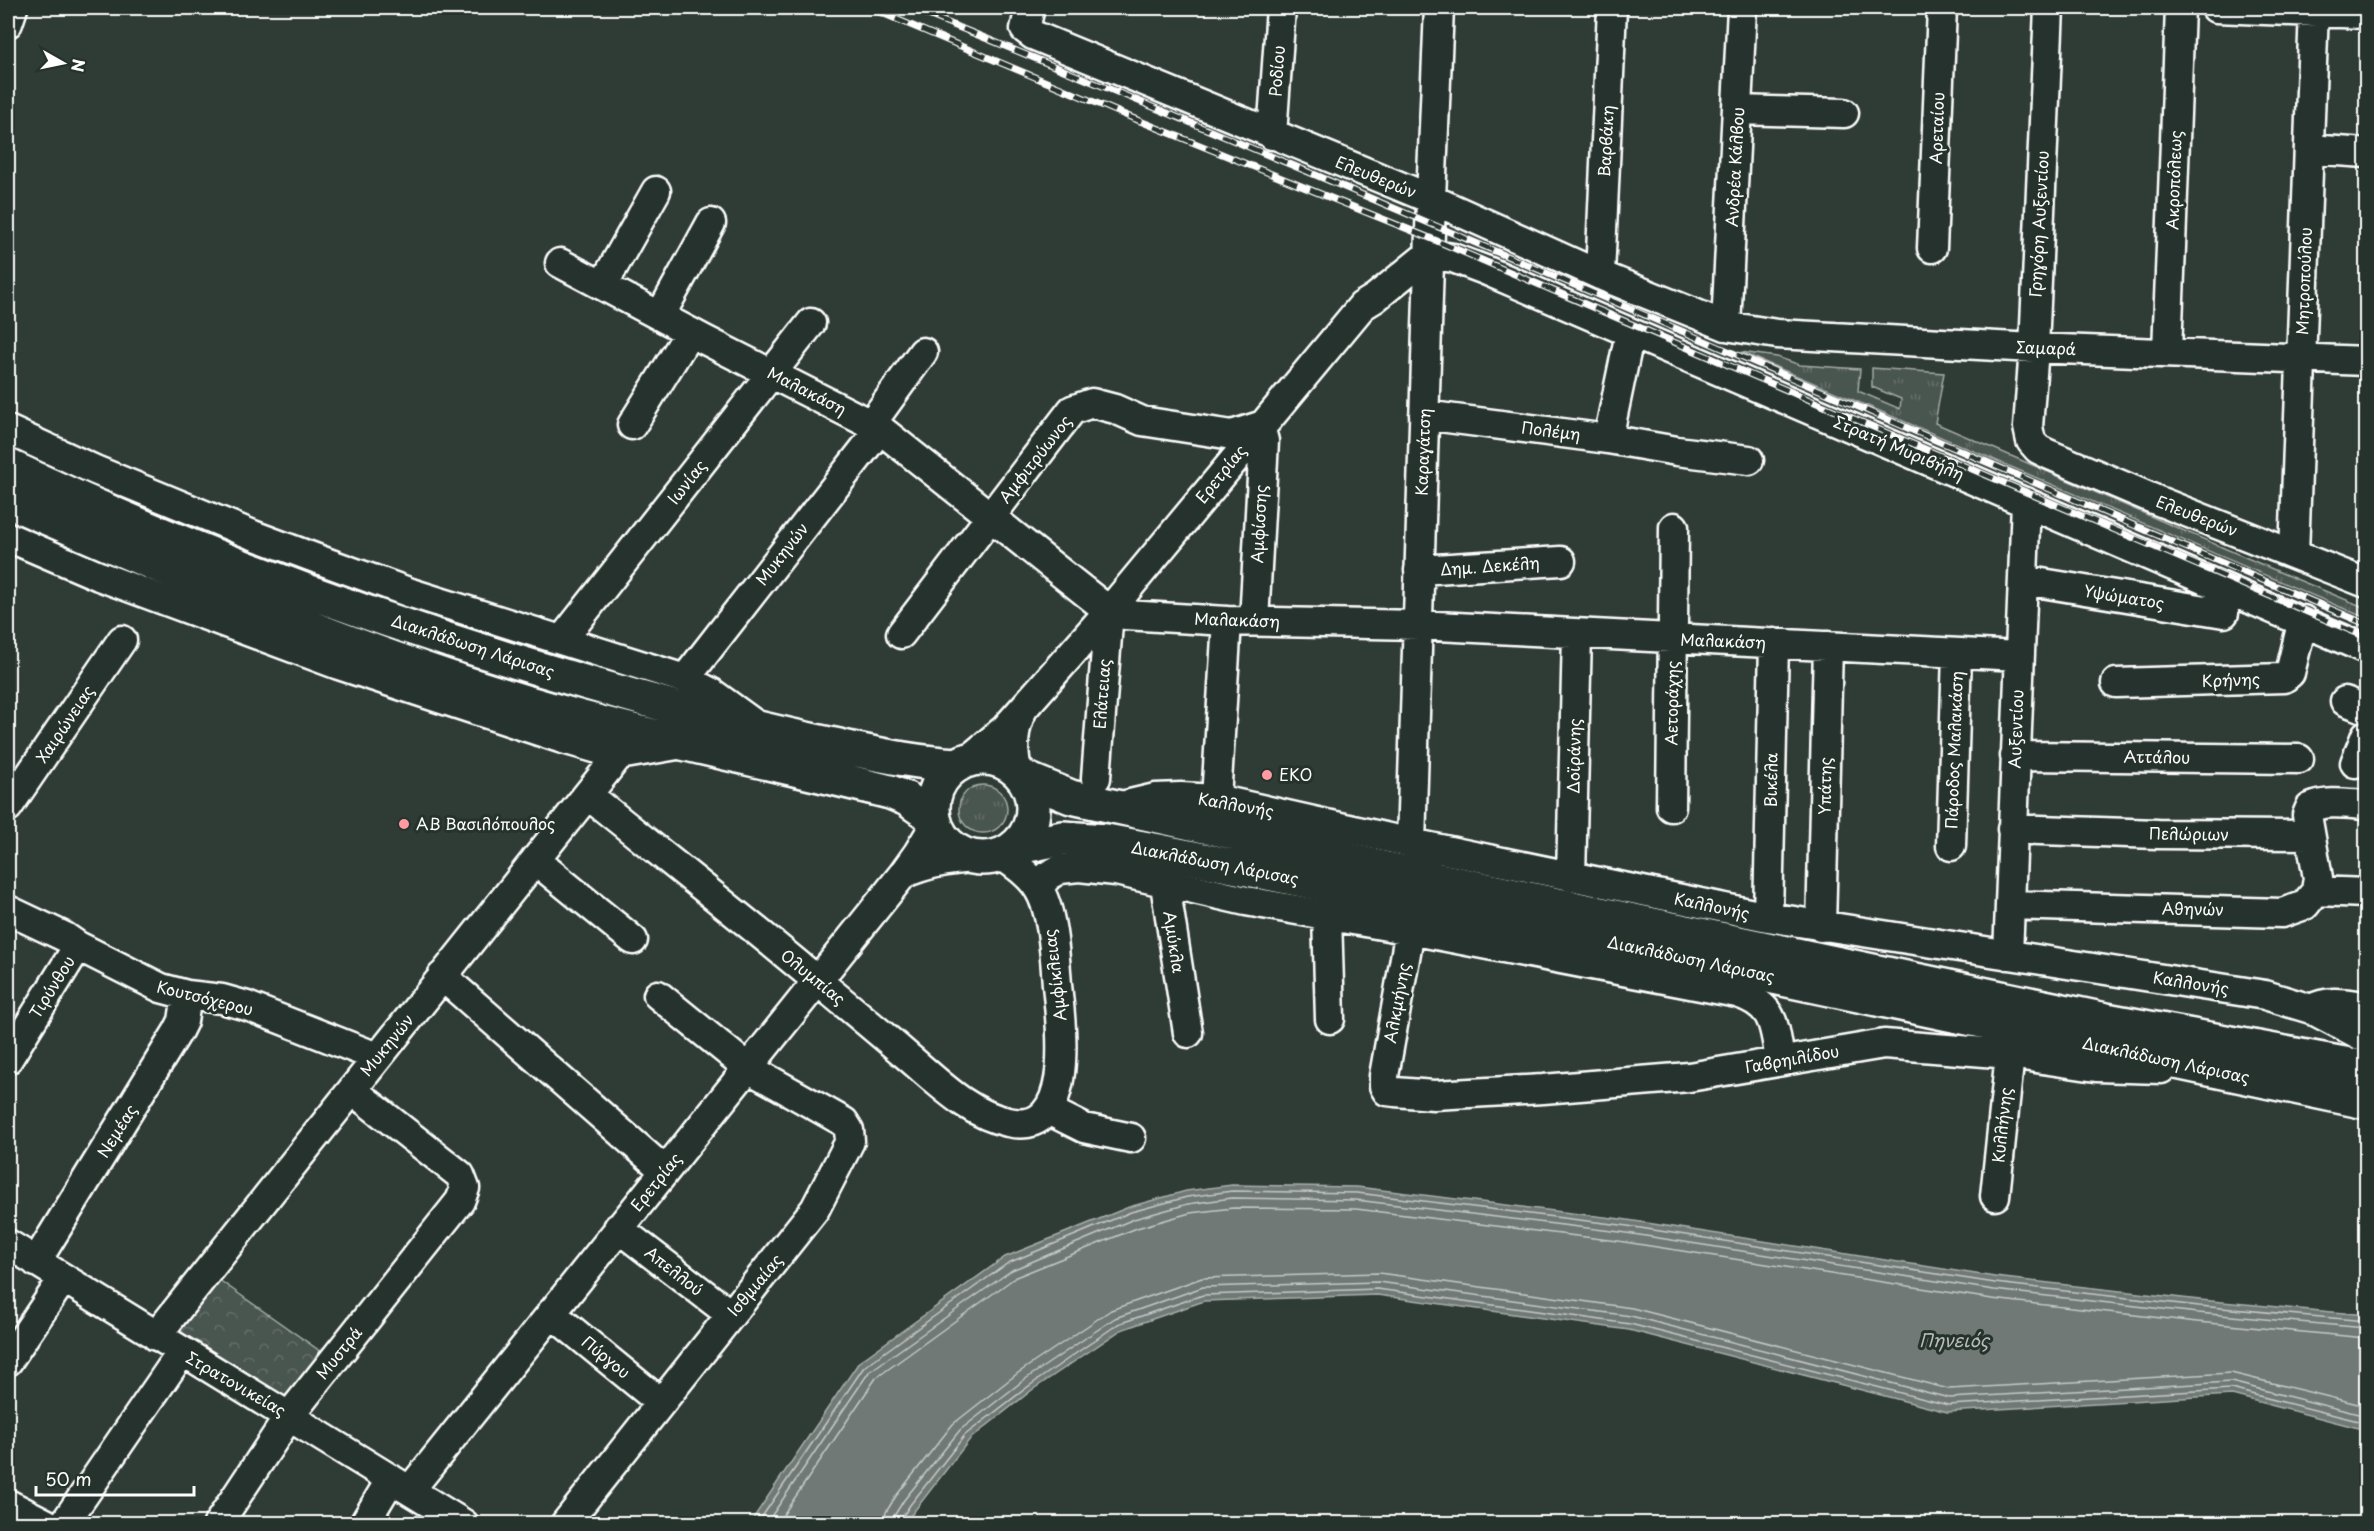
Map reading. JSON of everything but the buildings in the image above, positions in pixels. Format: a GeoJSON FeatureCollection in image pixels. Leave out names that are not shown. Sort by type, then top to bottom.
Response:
{"type":"FeatureCollection","features":[{"type":"Feature","properties":{"kind":"main road","name":"Διακλάδωση Λάρισας"},"geometry":{"type":"LineString","coordinates":[[8,466],[182,541],[384,617],[467,645],[632,696],[764,731],[904,760],[963,763]]}},
{"type":"Feature","properties":{"kind":"main road"},"geometry":{"type":"LineString","coordinates":[[8,501],[346,642],[523,701],[687,744],[890,792],[907,799],[935,821]]}},
{"type":"Feature","properties":{"kind":"main road"},"geometry":{"type":"LineString","coordinates":[[981,758],[994,759],[1020,774],[1030,791],[1033,807],[1031,822],[1024,837],[997,854],[964,855],[951,847],[942,836],[935,821],[933,803],[946,775],[963,763],[981,758]]}},
{"type":"Feature","properties":{"kind":"main road","name":"Διακλάδωση Λάρισας"},"geometry":{"type":"LineString","coordinates":[[1020,774],[1071,797],[1449,882],[2106,1020],[2367,1068]]}},
{"type":"Feature","properties":{"kind":"main road","name":"Διακλάδωση Λάρισας"},"geometry":{"type":"LineString","coordinates":[[997,854],[1043,841],[1072,838],[1106,841],[1162,866],[1602,941],[2367,1102]]}},
{"type":"Feature","properties":{"kind":"street"},"geometry":{"type":"LineString","coordinates":[[8,23],[14,8]]}},
{"type":"Feature","properties":{"kind":"street","name":"Ροδίου"},"geometry":{"type":"LineString","coordinates":[[1272,135],[1281,8]]}},
{"type":"Feature","properties":{"kind":"street","name":"Καραγάτση"},"geometry":{"type":"LineString","coordinates":[[1411,843],[1439,8]]}},
{"type":"Feature","properties":{"kind":"street","name":"Βαρβάκη"},"geometry":{"type":"LineString","coordinates":[[1600,275],[1612,8]]}},
{"type":"Feature","properties":{"kind":"street","name":"Ανδρέα Κάλβου"},"geometry":{"type":"LineString","coordinates":[[1726,326],[1742,8]]}},
{"type":"Feature","properties":{"kind":"street","name":"Αρεταίου"},"geometry":{"type":"LineString","coordinates":[[1932,248],[1942,8]]}},
{"type":"Feature","properties":{"kind":"street","name":"Γρηγόρη Αυξεντίου"},"geometry":{"type":"LineString","coordinates":[[2031,441],[2028,427],[2034,348],[2049,8]]}},
{"type":"Feature","properties":{"kind":"street","name":"Ακροπόλεως"},"geometry":{"type":"LineString","coordinates":[[2167,352],[2180,8]]}},
{"type":"Feature","properties":{"kind":"street"},"geometry":{"type":"LineString","coordinates":[[2216,8],[2314,10],[2367,14]]}},
{"type":"Feature","properties":{"kind":"street","name":"Μητροπούλου"},"geometry":{"type":"LineString","coordinates":[[2294,554],[2314,10]]}},
{"type":"Feature","properties":{"kind":"street","name":"Ελευθερών"},"geometry":{"type":"LineString","coordinates":[[1028,18],[1033,35],[1431,199],[1600,275],[1726,326]]}},
{"type":"Feature","properties":{"kind":"street"},"geometry":{"type":"LineString","coordinates":[[1738,110],[1844,114]]}},
{"type":"Feature","properties":{"kind":"street"},"geometry":{"type":"LineString","coordinates":[[2309,149],[2367,153]]}},
{"type":"Feature","properties":{"kind":"street"},"geometry":{"type":"LineString","coordinates":[[603,285],[656,190]]}},
{"type":"Feature","properties":{"kind":"street"},"geometry":{"type":"LineString","coordinates":[[660,316],[711,223]]}},
{"type":"Feature","properties":{"kind":"street","name":"Στρατή Μυριβήλη"},"geometry":{"type":"LineString","coordinates":[[1429,254],[1469,264],[2367,649]]}},
{"type":"Feature","properties":{"kind":"street","name":"Ερετρίας"},"geometry":{"type":"LineString","coordinates":[[963,763],[1005,729],[1109,611],[1260,426],[1362,306],[1429,254]]}},
{"type":"Feature","properties":{"kind":"street","name":"Μαλακάση"},"geometry":{"type":"LineString","coordinates":[[560,263],[876,427],[1109,611],[1125,615],[1241,621],[1418,625],[2019,656]]}},
{"type":"Feature","properties":{"kind":"street","name":"Ιωνίας"},"geometry":{"type":"LineString","coordinates":[[562,640],[811,323]]}},
{"type":"Feature","properties":{"kind":"street","name":"Σαμαρά"},"geometry":{"type":"LineString","coordinates":[[1726,326],[1777,334],[2034,348],[2367,361]]}},
{"type":"Feature","properties":{"kind":"street"},"geometry":{"type":"LineString","coordinates":[[632,425],[690,332]]}},
{"type":"Feature","properties":{"kind":"street"},"geometry":{"type":"LineString","coordinates":[[1608,439],[1630,333]]}},
{"type":"Feature","properties":{"kind":"street","name":"Μυκηνών"},"geometry":{"type":"LineString","coordinates":[[685,679],[876,427],[923,352]]}},
{"type":"Feature","properties":{"kind":"street","name":"Αμφιτρύωνος"},"geometry":{"type":"LineString","coordinates":[[901,634],[1072,410],[1092,403],[1115,409],[1142,421],[1232,435],[1260,426]]}},
{"type":"Feature","properties":{"kind":"street","name":"Πολέμη"},"geometry":{"type":"LineString","coordinates":[[1424,415],[1749,460]]}},
{"type":"Feature","properties":{"kind":"street","name":"Αμφίσσης"},"geometry":{"type":"LineString","coordinates":[[1216,799],[1264,441],[1260,426]]}},
{"type":"Feature","properties":{"kind":"street"},"geometry":{"type":"LineString","coordinates":[[8,430],[95,470],[253,535],[411,593],[685,679],[712,693],[764,731]]}},
{"type":"Feature","properties":{"kind":"street","name":"Ελευθερών"},"geometry":{"type":"LineString","coordinates":[[2031,441],[2038,449],[2156,500],[2367,583]]}},
{"type":"Feature","properties":{"kind":"street","name":"Αυξεντίου"},"geometry":{"type":"LineString","coordinates":[[2008,955],[2026,502]]}},
{"type":"Feature","properties":{"kind":"street","name":"Αετοράχης"},"geometry":{"type":"LineString","coordinates":[[1671,807],[1674,527]]}},
{"type":"Feature","properties":{"kind":"street"},"geometry":{"type":"LineString","coordinates":[[8,537],[99,576],[361,673],[510,722],[619,755],[687,744]]}},
{"type":"Feature","properties":{"kind":"street","name":"Δημ. Δεκέλη"},"geometry":{"type":"LineString","coordinates":[[1419,570],[1561,561]]}},
{"type":"Feature","properties":{"kind":"street","name":"Υψώματος"},"geometry":{"type":"LineString","coordinates":[[2024,580],[2224,613]]}},
{"type":"Feature","properties":{"kind":"street","name":"Ελάτειας"},"geometry":{"type":"LineString","coordinates":[[1096,778],[1109,611]]}},
{"type":"Feature","properties":{"kind":"street","name":"Κρήνης"},"geometry":{"type":"LineString","coordinates":[[2116,683],[2284,678],[2290,673],[2303,620]]}},
{"type":"Feature","properties":{"kind":"street","name":"Δοϊράνης"},"geometry":{"type":"LineString","coordinates":[[1571,877],[1577,634]]}},
{"type":"Feature","properties":{"kind":"street","name":"Χαιρώνειας"},"geometry":{"type":"LineString","coordinates":[[8,807],[122,640]]}},
{"type":"Feature","properties":{"kind":"street","name":"Βικέλα"},"geometry":{"type":"LineString","coordinates":[[1768,917],[1774,643]]}},
{"type":"Feature","properties":{"kind":"street","name":"Υπάτης"},"geometry":{"type":"LineString","coordinates":[[1821,927],[1828,646]]}},
{"type":"Feature","properties":{"kind":"street","name":"Πάροδος Μαλακάση"},"geometry":{"type":"LineString","coordinates":[[1951,846],[1957,653]]}},
{"type":"Feature","properties":{"kind":"street","name":"Ερετρίας"},"geometry":{"type":"LineString","coordinates":[[1020,774],[1013,750],[1014,734],[1018,719],[1025,707]]}},
{"type":"Feature","properties":{"kind":"street"},"geometry":{"type":"LineString","coordinates":[[2355,763],[2367,735]]}},
{"type":"Feature","properties":{"kind":"street","name":"Μυκηνών"},"geometry":{"type":"LineString","coordinates":[[156,1336],[619,755]]}},
{"type":"Feature","properties":{"kind":"street","name":"Αττάλου"},"geometry":{"type":"LineString","coordinates":[[2015,756],[2299,759]]}},
{"type":"Feature","properties":{"kind":"street","name":"Ολυμπίας"},"geometry":{"type":"LineString","coordinates":[[588,795],[818,981],[957,1098],[998,1120],[1021,1124],[1038,1119],[1048,1110]]}},
{"type":"Feature","properties":{"kind":"street","name":"Καλλoνής"},"geometry":{"type":"LineString","coordinates":[[1115,808],[1155,798],[1216,799],[1571,877],[1821,927],[2265,995],[2312,1009],[2367,1038]]}},
{"type":"Feature","properties":{"kind":"street"},"geometry":{"type":"LineString","coordinates":[[2367,805],[2331,803],[2317,805],[2310,808],[2307,815],[2318,878],[2316,891],[2367,893]]}},
{"type":"Feature","properties":{"kind":"street","name":"Ερετρίας"},"geometry":{"type":"LineString","coordinates":[[364,1524],[551,1313],[903,874],[918,853],[935,821]]}},
{"type":"Feature","properties":{"kind":"street","name":"Πελώριων"},"geometry":{"type":"LineString","coordinates":[[2012,829],[2157,834],[2310,835]]}},
{"type":"Feature","properties":{"kind":"street"},"geometry":{"type":"LineString","coordinates":[[1411,843],[1423,858],[1449,882]]}},
{"type":"Feature","properties":{"kind":"street"},"geometry":{"type":"LineString","coordinates":[[903,874],[920,866],[940,861],[997,854]]}},
{"type":"Feature","properties":{"kind":"street","name":"Αμφίκλειας"},"geometry":{"type":"LineString","coordinates":[[997,854],[1015,865],[1038,888],[1051,934],[1062,1042],[1059,1086],[1048,1110]]}},
{"type":"Feature","properties":{"kind":"street"},"geometry":{"type":"LineString","coordinates":[[535,860],[633,940]]}},
{"type":"Feature","properties":{"kind":"street"},"geometry":{"type":"LineString","coordinates":[[1038,888],[1049,874],[1066,868],[1162,866],[1197,891],[1737,993],[1753,998],[1765,1007],[1772,1018],[1780,1060]]}},
{"type":"Feature","properties":{"kind":"street","name":"Αμύκλα"},"geometry":{"type":"LineString","coordinates":[[1162,866],[1188,1033]]}},
{"type":"Feature","properties":{"kind":"street","name":"Αθηνών"},"geometry":{"type":"LineString","coordinates":[[2011,905],[2282,913],[2305,906],[2316,891]]}},
{"type":"Feature","properties":{"kind":"street","name":"Κουτσόχερου"},"geometry":{"type":"LineString","coordinates":[[8,910],[65,937],[148,983],[173,993],[222,999],[247,1006],[377,1057]]}},
{"type":"Feature","properties":{"kind":"street"},"geometry":{"type":"LineString","coordinates":[[1327,916],[1330,1018]]}},
{"type":"Feature","properties":{"kind":"street","name":"Αλκμήνης"},"geometry":{"type":"LineString","coordinates":[[1384,1076],[1410,930]]}},
{"type":"Feature","properties":{"kind":"street"},"geometry":{"type":"LineString","coordinates":[[1531,953],[1602,941]]}},
{"type":"Feature","properties":{"kind":"street","name":"Τιρύνθου"},"geometry":{"type":"LineString","coordinates":[[8,1059],[78,945]]}},
{"type":"Feature","properties":{"kind":"street"},"geometry":{"type":"LineString","coordinates":[[442,976],[665,1171]]}},
{"type":"Feature","properties":{"kind":"street","name":"Ισθμιαίας"},"geometry":{"type":"LineString","coordinates":[[565,1524],[815,1209],[850,1141],[849,1130],[844,1122],[748,1068],[658,994]]}},
{"type":"Feature","properties":{"kind":"street","name":"Νεμέας"},"geometry":{"type":"LineString","coordinates":[[36,1262],[178,1031],[183,1021],[187,995]]}},
{"type":"Feature","properties":{"kind":"street","name":"Καλλoνής"},"geometry":{"type":"LineString","coordinates":[[2312,1009],[2332,1002],[2367,1006]]}},
{"type":"Feature","properties":{"kind":"street","name":"Γαβρηιλίδου"},"geometry":{"type":"LineString","coordinates":[[1384,1076],[1384,1086],[1387,1091],[1455,1095],[1689,1077],[1884,1044],[2010,1054],[2096,1067],[2212,1071]]}},
{"type":"Feature","properties":{"kind":"street","name":"Κυλλήνης"},"geometry":{"type":"LineString","coordinates":[[1995,1196],[2010,1054]]}},
{"type":"Feature","properties":{"kind":"street","name":"Μυστρά"},"geometry":{"type":"LineString","coordinates":[[228,1520],[290,1415],[460,1201],[465,1188],[460,1175],[351,1090]]}},
{"type":"Feature","properties":{"kind":"street"},"geometry":{"type":"LineString","coordinates":[[1048,1110],[1083,1128],[1131,1138]]}},
{"type":"Feature","properties":{"kind":"street","name":"Απελλού"},"geometry":{"type":"LineString","coordinates":[[618,1228],[730,1314]]}},
{"type":"Feature","properties":{"kind":"street","name":"Στρατονικείας"},"geometry":{"type":"LineString","coordinates":[[8,1244],[182,1352],[290,1415],[464,1524]]}},
{"type":"Feature","properties":{"kind":"street"},"geometry":{"type":"LineString","coordinates":[[8,1361],[63,1279]]}},
{"type":"Feature","properties":{"kind":"street","name":"Πύργου"},"geometry":{"type":"LineString","coordinates":[[551,1313],[660,1402]]}},
{"type":"Feature","properties":{"kind":"street"},"geometry":{"type":"LineString","coordinates":[[64,1524],[182,1352]]}},
{"type":"Feature","properties":{"kind":"street"},"geometry":{"type":"LineString","coordinates":[[8,1504],[47,1524]]}},
{"type":"Feature","properties":{"kind":"green space"},"geometry":{"type":"Polygon","coordinates":[[[1741,352],[1777,357],[1800,365],[1860,369],[1858,391],[1900,409],[1901,399],[1872,387],[1872,368],[1944,373],[1935,423],[2366,608],[2366,618],[1741,352]]]}},
{"type":"Feature","properties":{"kind":"green space"},"geometry":{"type":"Polygon","coordinates":[[[983,785],[1000,792],[1007,809],[1000,826],[983,833],[966,826],[959,809],[966,792],[983,785]]]}},
{"type":"Feature","properties":{"kind":"green space"},"geometry":{"type":"Polygon","coordinates":[[[215,1277],[327,1356],[288,1406],[170,1335],[215,1277]]]}},
{"type":"Feature","properties":{"kind":"water","name":"Πηνειός"},"geometry":{"type":"Polygon","coordinates":[[[1232,1185],[1357,1187],[1621,1219],[1995,1277],[2200,1300],[2366,1315],[2366,1430],[2232,1395],[1947,1412],[1629,1330],[1377,1295],[1204,1301],[1121,1330],[1032,1390],[970,1439],[905,1523],[750,1523],[859,1362],[1005,1257],[1129,1207],[1186,1191],[1232,1185]]]}},
{"type":"Feature","properties":{"kind":"railway"},"geometry":{"type":"LineString","coordinates":[[870,8],[1130,117],[1430,238],[2366,637]]}},
{"type":"Feature","properties":{"kind":"railway"},"geometry":{"type":"LineString","coordinates":[[911,8],[1458,235],[2366,624]]}},
{"type":"Feature","properties":{"kind":"place","name":"EKO"},"geometry":{"type":"Point","coordinates":[1267,775]}},
{"type":"Feature","properties":{"kind":"place","name":"ΑΒ Βασιλόπουλος"},"geometry":{"type":"Point","coordinates":[404,824]}}]}
